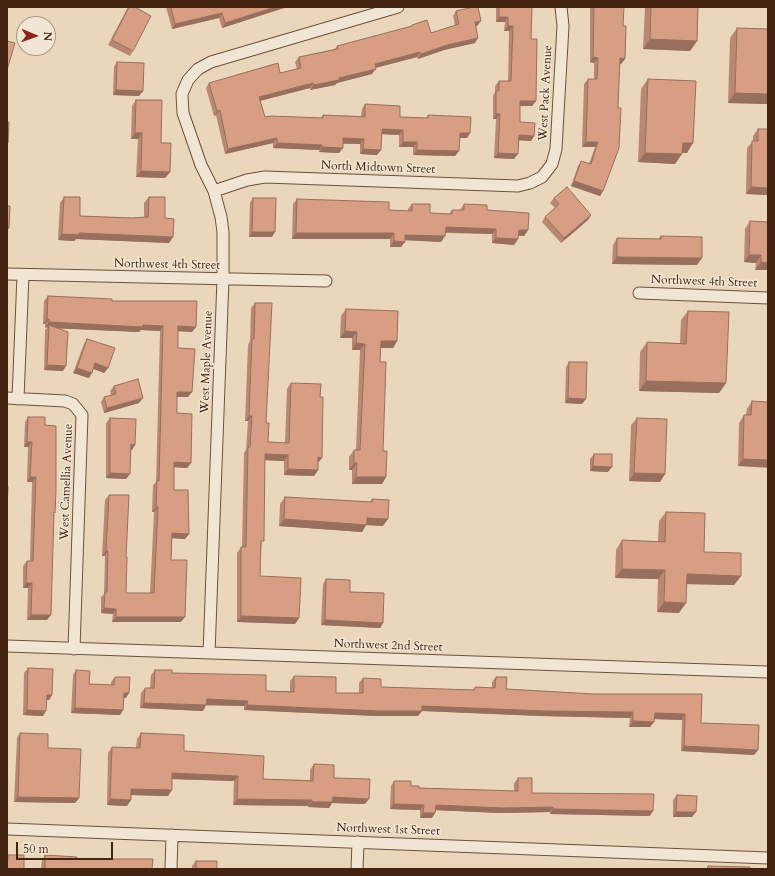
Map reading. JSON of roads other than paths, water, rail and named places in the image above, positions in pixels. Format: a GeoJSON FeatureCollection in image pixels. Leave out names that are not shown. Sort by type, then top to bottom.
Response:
{"type":"FeatureCollection","features":[{"type":"Feature","properties":{"kind":"street","name":"West Maple Avenue"},"geometry":{"type":"LineString","coordinates":[[209,654],[223,279],[223,232],[221,217],[214,191],[201,165],[183,113],[182,94],[188,80],[198,69],[211,62],[398,7]]}},
{"type":"Feature","properties":{"kind":"street","name":"West Pack Avenue"},"geometry":{"type":"LineString","coordinates":[[542,177],[552,164],[556,148],[563,26],[561,7]]}},
{"type":"Feature","properties":{"kind":"street","name":"North Midtown Street"},"geometry":{"type":"LineString","coordinates":[[214,191],[247,180],[264,177],[518,186],[530,183],[542,177]]}},
{"type":"Feature","properties":{"kind":"street","name":"Northwest 4th Street"},"geometry":{"type":"LineString","coordinates":[[7,274],[326,281]]}},
{"type":"Feature","properties":{"kind":"street","name":"West Camellia Avenue"},"geometry":{"type":"LineString","coordinates":[[23,274],[13,398],[65,401],[73,404],[82,415],[74,649]]}},
{"type":"Feature","properties":{"kind":"street","name":"Northwest 4th Street"},"geometry":{"type":"LineString","coordinates":[[639,293],[768,298]]}},
{"type":"Feature","properties":{"kind":"street","name":"Northwest 2nd Street"},"geometry":{"type":"LineString","coordinates":[[7,646],[768,672]]}},
{"type":"Feature","properties":{"kind":"street","name":"Northwest 1st Street"},"geometry":{"type":"LineString","coordinates":[[7,829],[768,858]]}},
{"type":"Feature","properties":{"kind":"street"},"geometry":{"type":"LineString","coordinates":[[171,869],[172,835]]}},
{"type":"Feature","properties":{"kind":"street"},"geometry":{"type":"LineString","coordinates":[[357,869],[358,842]]}}]}
